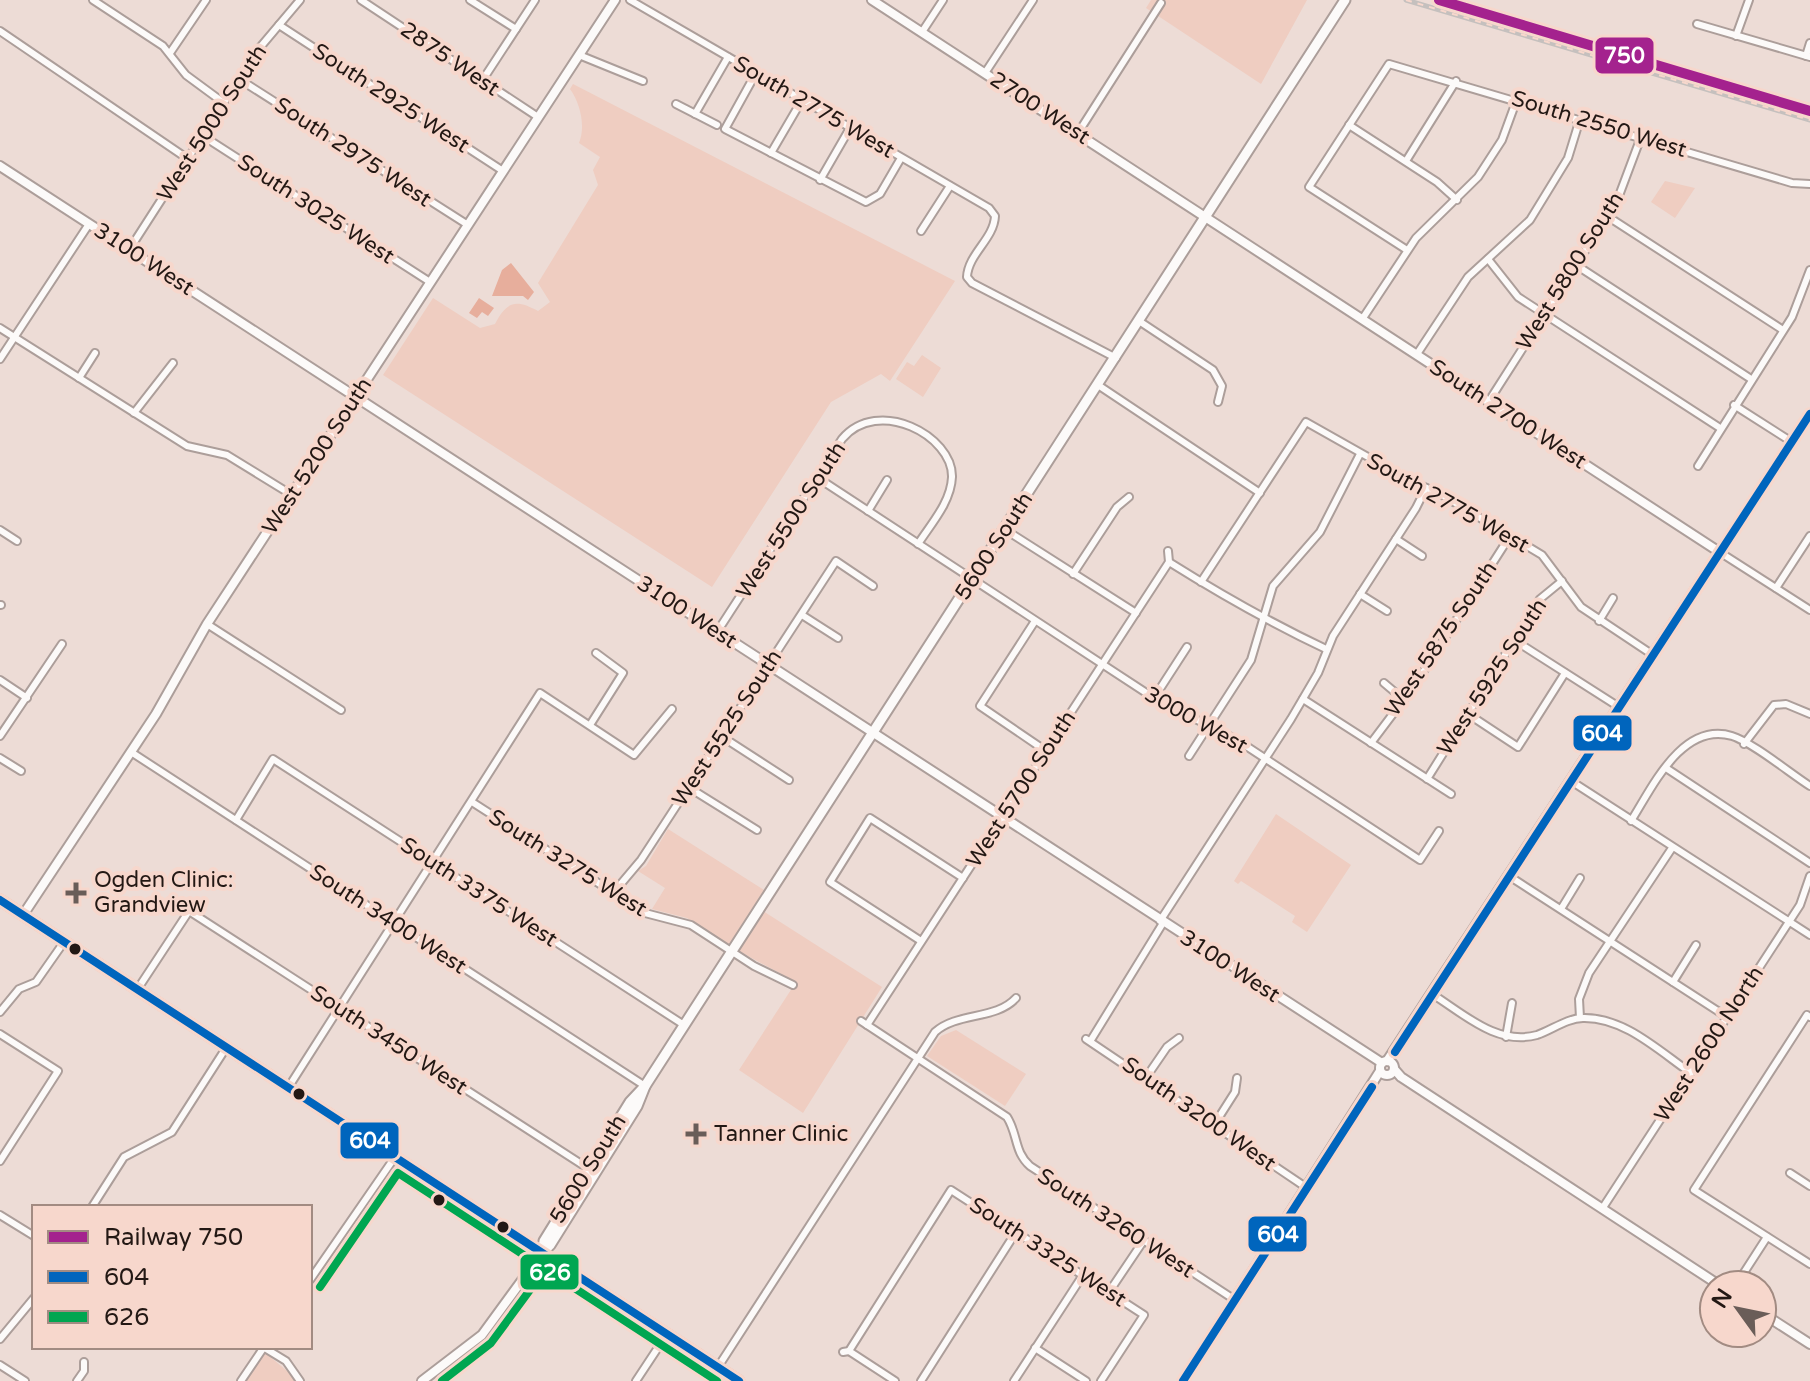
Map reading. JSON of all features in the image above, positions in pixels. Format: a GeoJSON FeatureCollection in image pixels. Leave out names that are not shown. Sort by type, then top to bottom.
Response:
{"type":"FeatureCollection","features":[{"type":"Feature","properties":{"kind":"main road","name":"5600 South"},"geometry":{"type":"LineString","coordinates":[[542,1253],[544,1241],[630,1102],[645,1086],[1343,2]]}},
{"type":"Feature","properties":{"kind":"main road"},"geometry":{"type":"LineString","coordinates":[[0,900],[739,1381]]}},
{"type":"Feature","properties":{"kind":"main road","name":"5600 South"},"geometry":{"type":"LineString","coordinates":[[542,1253],[637,1106],[645,1086]]}},
{"type":"Feature","properties":{"kind":"street"},"geometry":{"type":"LineString","coordinates":[[93,0],[170,53],[186,75],[224,103]]}},
{"type":"Feature","properties":{"kind":"street"},"geometry":{"type":"LineString","coordinates":[[170,53],[206,0]]}},
{"type":"Feature","properties":{"kind":"street","name":"West 5000 South"},"geometry":{"type":"LineString","coordinates":[[129,250],[239,79],[300,0]]}},
{"type":"Feature","properties":{"kind":"street","name":"2875 West"},"geometry":{"type":"LineString","coordinates":[[361,0],[538,117]]}},
{"type":"Feature","properties":{"kind":"street"},"geometry":{"type":"LineString","coordinates":[[470,0],[516,29]]}},
{"type":"Feature","properties":{"kind":"street"},"geometry":{"type":"LineString","coordinates":[[482,81],[535,0]]}},
{"type":"Feature","properties":{"kind":"street","name":"West 5200 South"},"geometry":{"type":"LineString","coordinates":[[23,915],[131,752],[207,624],[615,0]]}},
{"type":"Feature","properties":{"kind":"street","name":"South 2775 West"},"geometry":{"type":"LineString","coordinates":[[630,0],[989,208],[995,216],[995,226],[968,266],[967,277],[972,283],[1116,358]]}},
{"type":"Feature","properties":{"kind":"street","name":"2700 West"},"geometry":{"type":"LineString","coordinates":[[872,0],[1207,217]]}},
{"type":"Feature","properties":{"kind":"street"},"geometry":{"type":"LineString","coordinates":[[922,32],[943,0]]}},
{"type":"Feature","properties":{"kind":"street"},"geometry":{"type":"LineString","coordinates":[[985,73],[1033,0]]}},
{"type":"Feature","properties":{"kind":"street"},"geometry":{"type":"LineString","coordinates":[[1736,36],[1749,0]]}},
{"type":"Feature","properties":{"kind":"street"},"geometry":{"type":"LineString","coordinates":[[1078,133],[1161,3]]}},
{"type":"Feature","properties":{"kind":"street"},"geometry":{"type":"LineString","coordinates":[[1697,24],[1808,57],[1810,43]]}},
{"type":"Feature","properties":{"kind":"street","name":"South 2925 West"},"geometry":{"type":"LineString","coordinates":[[279,25],[503,171]]}},
{"type":"Feature","properties":{"kind":"street"},"geometry":{"type":"LineString","coordinates":[[0,31],[188,159]]}},
{"type":"Feature","properties":{"kind":"street"},"geometry":{"type":"LineString","coordinates":[[579,55],[643,81]]}},
{"type":"Feature","properties":{"kind":"street"},"geometry":{"type":"LineString","coordinates":[[695,114],[728,57]]}},
{"type":"Feature","properties":{"kind":"street","name":"South 2550 West"},"geometry":{"type":"LineString","coordinates":[[1349,125],[1389,64],[1517,99],[1792,183],[1810,184]]}},
{"type":"Feature","properties":{"kind":"street"},"geometry":{"type":"LineString","coordinates":[[721,127],[756,73]]}},
{"type":"Feature","properties":{"kind":"street","name":"South 2975 West"},"geometry":{"type":"LineString","coordinates":[[239,79],[468,225]]}},
{"type":"Feature","properties":{"kind":"street"},"geometry":{"type":"LineString","coordinates":[[1406,161],[1456,81]]}},
{"type":"Feature","properties":{"kind":"street"},"geometry":{"type":"LineString","coordinates":[[1363,318],[1407,250],[1430,222],[1457,200],[1478,177],[1502,140],[1517,99]]}},
{"type":"Feature","properties":{"kind":"street"},"geometry":{"type":"LineString","coordinates":[[771,153],[802,100]]}},
{"type":"Feature","properties":{"kind":"street"},"geometry":{"type":"LineString","coordinates":[[676,104],[866,202],[880,194],[901,158]]}},
{"type":"Feature","properties":{"kind":"street"},"geometry":{"type":"LineString","coordinates":[[1417,354],[1468,277],[1530,220],[1568,158],[1580,119]]}},
{"type":"Feature","properties":{"kind":"street"},"geometry":{"type":"LineString","coordinates":[[1407,250],[1309,187],[1349,125],[1447,189],[1457,200]]}},
{"type":"Feature","properties":{"kind":"street"},"geometry":{"type":"LineString","coordinates":[[820,180],[850,128]]}},
{"type":"Feature","properties":{"kind":"street","name":"South 3025 West"},"geometry":{"type":"LineString","coordinates":[[203,136],[430,282]]}},
{"type":"Feature","properties":{"kind":"street","name":"West 5800 South"},"geometry":{"type":"LineString","coordinates":[[1489,401],[1607,216],[1625,184],[1641,137]]}},
{"type":"Feature","properties":{"kind":"street","name":"3100 West"},"geometry":{"type":"LineString","coordinates":[[0,166],[1698,1271]]}},
{"type":"Feature","properties":{"kind":"street"},"geometry":{"type":"LineString","coordinates":[[921,231],[950,186]]}},
{"type":"Feature","properties":{"kind":"street"},"geometry":{"type":"LineString","coordinates":[[1607,216],[1783,330]]}},
{"type":"Feature","properties":{"kind":"street","name":"South 2700 West"},"geometry":{"type":"LineString","coordinates":[[1207,217],[1810,610]]}},
{"type":"Feature","properties":{"kind":"street"},"geometry":{"type":"LineString","coordinates":[[0,359],[89,224]]}},
{"type":"Feature","properties":{"kind":"street"},"geometry":{"type":"LineString","coordinates":[[1488,259],[1518,297],[1720,428]]}},
{"type":"Feature","properties":{"kind":"street"},"geometry":{"type":"LineString","coordinates":[[1576,265],[1751,379]]}},
{"type":"Feature","properties":{"kind":"street"},"geometry":{"type":"LineString","coordinates":[[1698,466],[1783,330],[1810,270]]}},
{"type":"Feature","properties":{"kind":"street"},"geometry":{"type":"LineString","coordinates":[[1139,321],[1213,370],[1222,386],[1218,402]]}},
{"type":"Feature","properties":{"kind":"street"},"geometry":{"type":"LineString","coordinates":[[0,328],[198,450],[217,450],[292,495]]}},
{"type":"Feature","properties":{"kind":"street"},"geometry":{"type":"LineString","coordinates":[[79,378],[95,353]]}},
{"type":"Feature","properties":{"kind":"street"},"geometry":{"type":"LineString","coordinates":[[134,413],[173,363]]}},
{"type":"Feature","properties":{"kind":"street"},"geometry":{"type":"LineString","coordinates":[[1098,385],[1260,493],[1201,582]]}},
{"type":"Feature","properties":{"kind":"street"},"geometry":{"type":"LineString","coordinates":[[1734,405],[1792,442]]}},
{"type":"Feature","properties":{"kind":"street"},"geometry":{"type":"LineString","coordinates":[[1183,1381],[1810,414]]}},
{"type":"Feature","properties":{"kind":"street","name":"West 5500 South"},"geometry":{"type":"LineString","coordinates":[[717,632],[850,430],[874,419],[903,423],[932,442],[948,459],[952,475],[947,498],[918,544]]}},
{"type":"Feature","properties":{"kind":"street","name":"South 2775 West"},"geometry":{"type":"LineString","coordinates":[[1260,493],[1306,422],[1548,560],[1581,607],[1653,655]]}},
{"type":"Feature","properties":{"kind":"street"},"geometry":{"type":"LineString","coordinates":[[1189,756],[1251,660],[1273,586],[1320,532],[1360,454]]}},
{"type":"Feature","properties":{"kind":"street","name":"3000 West"},"geometry":{"type":"LineString","coordinates":[[818,478],[1154,698],[1210,725],[1266,759],[1420,860],[1439,831]]}},
{"type":"Feature","properties":{"kind":"street"},"geometry":{"type":"LineString","coordinates":[[868,511],[887,480]]}},
{"type":"Feature","properties":{"kind":"street"},"geometry":{"type":"LineString","coordinates":[[1162,922],[1303,699],[1323,662],[1326,649],[1426,488]]}},
{"type":"Feature","properties":{"kind":"street"},"geometry":{"type":"LineString","coordinates":[[1073,574],[1117,507],[1129,497]]}},
{"type":"Feature","properties":{"kind":"street"},"geometry":{"type":"LineString","coordinates":[[1004,529],[1136,613]]}},
{"type":"Feature","properties":{"kind":"street"},"geometry":{"type":"LineString","coordinates":[[0,530],[17,541]]}},
{"type":"Feature","properties":{"kind":"street","name":"West 5875 South"},"geometry":{"type":"LineString","coordinates":[[1371,743],[1510,536]]}},
{"type":"Feature","properties":{"kind":"street"},"geometry":{"type":"LineString","coordinates":[[1776,588],[1810,536]]}},
{"type":"Feature","properties":{"kind":"street"},"geometry":{"type":"LineString","coordinates":[[1396,539],[1422,556]]}},
{"type":"Feature","properties":{"kind":"street"},"geometry":{"type":"LineString","coordinates":[[1168,551],[1169,562],[1246,611],[1326,649]]}},
{"type":"Feature","properties":{"kind":"street","name":"West 5525 South"},"geometry":{"type":"LineString","coordinates":[[614,892],[641,860],[836,561],[873,586]]}},
{"type":"Feature","properties":{"kind":"street","name":"West 5700 South"},"geometry":{"type":"LineString","coordinates":[[864,1023],[963,878],[1169,562]]}},
{"type":"Feature","properties":{"kind":"street","name":"West 5925 South"},"geometry":{"type":"LineString","coordinates":[[1427,779],[1540,599],[1562,581]]}},
{"type":"Feature","properties":{"kind":"street"},"geometry":{"type":"LineString","coordinates":[[1360,594],[1387,611]]}},
{"type":"Feature","properties":{"kind":"street"},"geometry":{"type":"LineString","coordinates":[[1599,621],[1613,598]]}},
{"type":"Feature","properties":{"kind":"street"},"geometry":{"type":"LineString","coordinates":[[802,615],[838,638]]}},
{"type":"Feature","properties":{"kind":"street"},"geometry":{"type":"LineString","coordinates":[[1035,621],[980,706],[1046,751]]}},
{"type":"Feature","properties":{"kind":"street"},"geometry":{"type":"LineString","coordinates":[[207,624],[341,710]]}},
{"type":"Feature","properties":{"kind":"street"},"geometry":{"type":"LineString","coordinates":[[1514,640],[1619,707]]}},
{"type":"Feature","properties":{"kind":"street"},"geometry":{"type":"LineString","coordinates":[[0,736],[62,644]]}},
{"type":"Feature","properties":{"kind":"street"},"geometry":{"type":"LineString","coordinates":[[1154,698],[1187,647]]}},
{"type":"Feature","properties":{"kind":"street"},"geometry":{"type":"LineString","coordinates":[[590,725],[623,673],[596,653]]}},
{"type":"Feature","properties":{"kind":"street"},"geometry":{"type":"LineString","coordinates":[[1468,714],[1518,747],[1565,673]]}},
{"type":"Feature","properties":{"kind":"street"},"geometry":{"type":"LineString","coordinates":[[0,680],[27,698]]}},
{"type":"Feature","properties":{"kind":"street"},"geometry":{"type":"LineString","coordinates":[[1384,683],[1403,699]]}},
{"type":"Feature","properties":{"kind":"street"},"geometry":{"type":"LineString","coordinates":[[288,1088],[435,863],[540,693],[634,755],[672,709]]}},
{"type":"Feature","properties":{"kind":"street"},"geometry":{"type":"LineString","coordinates":[[1303,699],[1451,794]]}},
{"type":"Feature","properties":{"kind":"street"},"geometry":{"type":"LineString","coordinates":[[1744,744],[1774,705],[1798,708],[1810,714]]}},
{"type":"Feature","properties":{"kind":"street"},"geometry":{"type":"LineString","coordinates":[[721,736],[789,780]]}},
{"type":"Feature","properties":{"kind":"street"},"geometry":{"type":"LineString","coordinates":[[1631,821],[1666,768],[1685,746],[1699,739],[1733,736],[1810,786]]}},
{"type":"Feature","properties":{"kind":"street","name":"South 3400 West"},"geometry":{"type":"LineString","coordinates":[[131,752],[645,1086]]}},
{"type":"Feature","properties":{"kind":"street"},"geometry":{"type":"LineString","coordinates":[[0,758],[21,771]]}},
{"type":"Feature","properties":{"kind":"street","name":"South 3375 West"},"geometry":{"type":"LineString","coordinates":[[236,820],[273,759],[684,1025]]}},
{"type":"Feature","properties":{"kind":"street"},"geometry":{"type":"LineString","coordinates":[[1666,768],[1810,863]]}},
{"type":"Feature","properties":{"kind":"street"},"geometry":{"type":"LineString","coordinates":[[1571,781],[1810,935]]}},
{"type":"Feature","properties":{"kind":"street"},"geometry":{"type":"LineString","coordinates":[[688,787],[757,830]]}},
{"type":"Feature","properties":{"kind":"street","name":"South 3275 West"},"geometry":{"type":"LineString","coordinates":[[472,802],[657,918],[691,925],[793,985]]}},
{"type":"Feature","properties":{"kind":"street"},"geometry":{"type":"LineString","coordinates":[[921,941],[830,882],[870,818],[963,878]]}},
{"type":"Feature","properties":{"kind":"street"},"geometry":{"type":"LineString","coordinates":[[1580,1018],[1582,987],[1672,848]]}},
{"type":"Feature","properties":{"kind":"street"},"geometry":{"type":"LineString","coordinates":[[1509,876],[1727,1017]]}},
{"type":"Feature","properties":{"kind":"street","name":"West 2600 North"},"geometry":{"type":"LineString","coordinates":[[1602,1209],[1789,921],[1810,876]]}},
{"type":"Feature","properties":{"kind":"street"},"geometry":{"type":"LineString","coordinates":[[1561,909],[1580,878]]}},
{"type":"Feature","properties":{"kind":"street"},"geometry":{"type":"LineString","coordinates":[[137,990],[189,911],[188,902]]}},
{"type":"Feature","properties":{"kind":"street","name":"South 3450 West"},"geometry":{"type":"LineString","coordinates":[[189,911],[589,1169]]}},
{"type":"Feature","properties":{"kind":"street","name":"South 3200 West"},"geometry":{"type":"LineString","coordinates":[[1162,922],[1089,1040],[1307,1188]]}},
{"type":"Feature","properties":{"kind":"street"},"geometry":{"type":"LineString","coordinates":[[0,1012],[19,989],[36,982],[64,942]]}},
{"type":"Feature","properties":{"kind":"street"},"geometry":{"type":"LineString","coordinates":[[1673,982],[1696,945]]}},
{"type":"Feature","properties":{"kind":"street"},"geometry":{"type":"LineString","coordinates":[[1432,994],[1488,1030],[1506,1037],[1526,1038],[1580,1018],[1596,1019],[1628,1030],[1691,1073]]}},
{"type":"Feature","properties":{"kind":"street"},"geometry":{"type":"LineString","coordinates":[[718,1367],[940,1027],[1008,1007],[1016,998]]}},
{"type":"Feature","properties":{"kind":"street"},"geometry":{"type":"LineString","coordinates":[[1506,1037],[1512,1003]]}},
{"type":"Feature","properties":{"kind":"street"},"geometry":{"type":"LineString","coordinates":[[1808,1016],[1694,1190],[1810,1264]]}},
{"type":"Feature","properties":{"kind":"street","name":"South 3260 West"},"geometry":{"type":"LineString","coordinates":[[864,1023],[1007,1117],[1015,1132],[1019,1155],[1030,1166],[1235,1300]]}},
{"type":"Feature","properties":{"kind":"street"},"geometry":{"type":"LineString","coordinates":[[0,1034],[58,1071],[0,1161]]}},
{"type":"Feature","properties":{"kind":"street"},"geometry":{"type":"LineString","coordinates":[[1145,1079],[1167,1047],[1179,1038]]}},
{"type":"Feature","properties":{"kind":"street"},"geometry":{"type":"LineString","coordinates":[[93,1205],[124,1157],[172,1132],[226,1048]]}},
{"type":"Feature","properties":{"kind":"street"},"geometry":{"type":"LineString","coordinates":[[1214,1125],[1235,1092],[1237,1078]]}},
{"type":"Feature","properties":{"kind":"street"},"geometry":{"type":"LineString","coordinates":[[312,1277],[395,1157]]}},
{"type":"Feature","properties":{"kind":"street"},"geometry":{"type":"LineString","coordinates":[[1790,1173],[1810,1186]]}},
{"type":"Feature","properties":{"kind":"street","name":"South 3325 West"},"geometry":{"type":"LineString","coordinates":[[895,1381],[846,1352],[951,1190],[1144,1315],[1101,1381]]}},
{"type":"Feature","properties":{"kind":"street"},"geometry":{"type":"LineString","coordinates":[[0,1215],[32,1235]]}},
{"type":"Feature","properties":{"kind":"street"},"geometry":{"type":"LineString","coordinates":[[921,1381],[1016,1232]]}},
{"type":"Feature","properties":{"kind":"street"},"geometry":{"type":"LineString","coordinates":[[1746,1269],[1767,1237]]}},
{"type":"Feature","properties":{"kind":"street"},"geometry":{"type":"LineString","coordinates":[[1109,1292],[1144,1240]]}},
{"type":"Feature","properties":{"kind":"street"},"geometry":{"type":"LineString","coordinates":[[422,1381],[459,1356],[493,1323],[542,1253]]}},
{"type":"Feature","properties":{"kind":"street"},"geometry":{"type":"LineString","coordinates":[[1014,1381],[1083,1275]]}},
{"type":"Feature","properties":{"kind":"street"},"geometry":{"type":"LineString","coordinates":[[0,1339],[32,1300]]}},
{"type":"Feature","properties":{"kind":"street"},"geometry":{"type":"LineString","coordinates":[[1778,1323],[1810,1344]]}},
{"type":"Feature","properties":{"kind":"street"},"geometry":{"type":"LineString","coordinates":[[636,1381],[667,1334]]}},
{"type":"Feature","properties":{"kind":"street"},"geometry":{"type":"LineString","coordinates":[[1035,1348],[1086,1381]]}},
{"type":"Feature","properties":{"kind":"street"},"geometry":{"type":"LineString","coordinates":[[241,1381],[262,1349]]}},
{"type":"Feature","properties":{"kind":"street"},"geometry":{"type":"LineString","coordinates":[[266,1349],[286,1361],[300,1381]]}},
{"type":"Feature","properties":{"kind":"street"},"geometry":{"type":"LineString","coordinates":[[77,1381],[84,1371],[84,1362]]}},
{"type":"Feature","properties":{"kind":"street"},"geometry":{"type":"LineString","coordinates":[[0,1365],[25,1381]]}},
{"type":"Feature","properties":{"kind":"shaded area"},"geometry":{"type":"Polygon","coordinates":[[[1151,0],[1307,0],[1261,84],[1146,8],[1151,0]]]}},
{"type":"Feature","properties":{"kind":"shaded area"},"geometry":{"type":"Polygon","coordinates":[[[573,84],[955,281],[890,381],[881,374],[831,402],[712,587],[383,375],[433,298],[480,328],[495,324],[513,304],[538,311],[550,302],[538,283],[598,185],[593,170],[600,157],[579,143],[582,122],[577,101],[570,89],[573,84]]]}},
{"type":"Feature","properties":{"kind":"shaded area"},"geometry":{"type":"Polygon","coordinates":[[[1665,181],[1695,188],[1675,218],[1651,202],[1665,181]]]}},
{"type":"Feature","properties":{"kind":"shaded area"},"geometry":{"type":"Polygon","coordinates":[[[511,263],[534,292],[528,300],[523,296],[492,296],[502,270],[511,263]]]}},
{"type":"Feature","properties":{"kind":"shaded area"},"geometry":{"type":"Polygon","coordinates":[[[479,298],[494,308],[488,316],[482,312],[477,318],[469,313],[479,298]]]}},
{"type":"Feature","properties":{"kind":"shaded area"},"geometry":{"type":"Polygon","coordinates":[[[922,355],[941,368],[923,397],[896,379],[907,362],[914,366],[922,355]]]}},
{"type":"Feature","properties":{"kind":"shaded area"},"geometry":{"type":"Polygon","coordinates":[[[1276,814],[1351,865],[1307,932],[1292,922],[1295,916],[1241,881],[1238,884],[1234,881],[1276,814]]]}},
{"type":"Feature","properties":{"kind":"shaded area"},"geometry":{"type":"Polygon","coordinates":[[[668,829],[764,890],[729,945],[687,918],[652,909],[665,888],[638,871],[646,866],[668,829]]]}},
{"type":"Feature","properties":{"kind":"shaded area"},"geometry":{"type":"Polygon","coordinates":[[[763,911],[882,987],[803,1113],[739,1070],[796,982],[737,950],[763,911]]]}},
{"type":"Feature","properties":{"kind":"shaded area"},"geometry":{"type":"Polygon","coordinates":[[[956,1030],[1026,1074],[1005,1106],[927,1056],[941,1036],[956,1030]]]}},
{"type":"Feature","properties":{"kind":"shaded area"},"geometry":{"type":"Polygon","coordinates":[[[262,1350],[299,1381],[242,1381],[262,1350]]]}},
{"type":"Feature","properties":{"kind":"railway"},"geometry":{"type":"LineString","coordinates":[[1406,0],[1810,120]]}},
{"type":"Feature","properties":{"kind":"rail line","name":"750"},"geometry":{"type":"LineString","coordinates":[[1439,0],[1810,111]]}},
{"type":"Feature","properties":{"kind":"transit line","name":"604"},"geometry":{"type":"LineString","coordinates":[[1395,1052],[1810,414]]}},
{"type":"Feature","properties":{"kind":"transit line","name":"604"},"geometry":{"type":"LineString","coordinates":[[0,900],[739,1381]]}},
{"type":"Feature","properties":{"kind":"transit line","name":"604"},"geometry":{"type":"LineString","coordinates":[[1183,1381],[1372,1087]]}},
{"type":"Feature","properties":{"kind":"transit line","name":"626"},"geometry":{"type":"LineString","coordinates":[[320,1287],[398,1173],[717,1381]]}},
{"type":"Feature","properties":{"kind":"transit line","name":"626"},"geometry":{"type":"LineString","coordinates":[[442,1381],[491,1343],[552,1260]]}},
{"type":"Feature","properties":{"kind":"place","name":"Ogden Clinic: Grandview"},"geometry":{"type":"Point","coordinates":[76,893]}},
{"type":"Feature","properties":{"kind":"place","name":"Tanner Clinic"},"geometry":{"type":"Point","coordinates":[696,1134]}}]}
